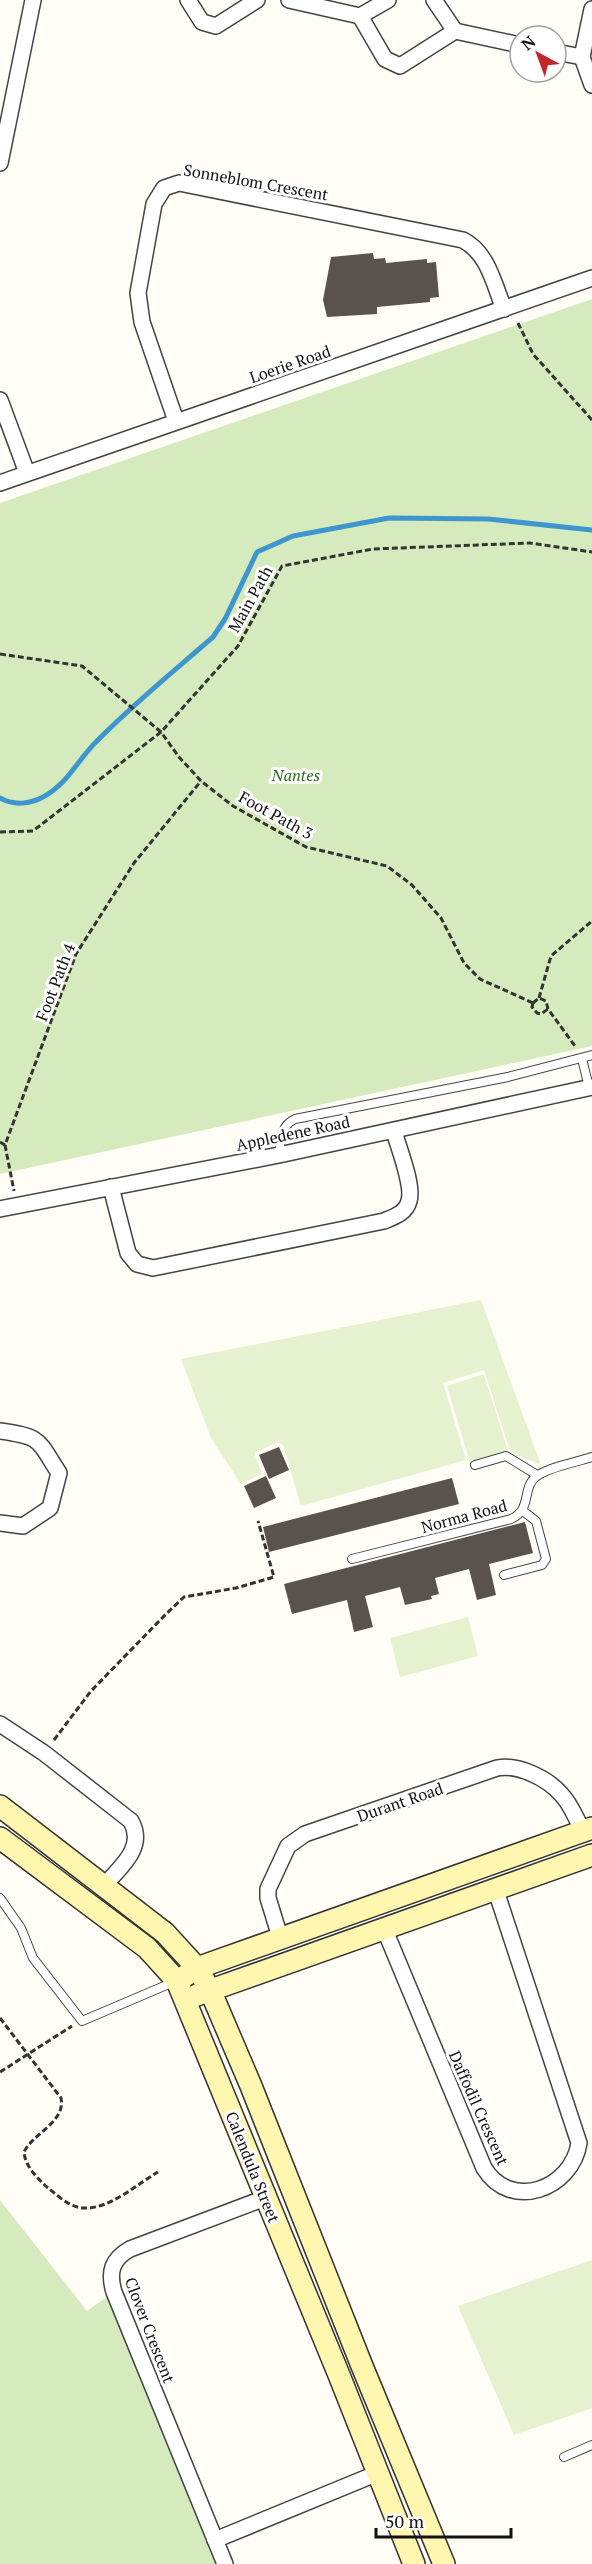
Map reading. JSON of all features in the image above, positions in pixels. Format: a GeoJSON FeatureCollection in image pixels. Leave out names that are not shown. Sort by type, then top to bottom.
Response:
{"type":"FeatureCollection","features":[{"type":"Feature","properties":{"kind":"street"},"geometry":{"type":"LineString","coordinates":[[0,163],[33,0]]}},
{"type":"Feature","properties":{"kind":"street"},"geometry":{"type":"LineString","coordinates":[[188,0],[202,22],[216,26],[257,0]]}},
{"type":"Feature","properties":{"kind":"street"},"geometry":{"type":"LineString","coordinates":[[289,0],[360,16],[388,0]]}},
{"type":"Feature","properties":{"kind":"street"},"geometry":{"type":"LineString","coordinates":[[434,0],[455,31],[508,42]]}},
{"type":"Feature","properties":{"kind":"street"},"geometry":{"type":"LineString","coordinates":[[592,9],[582,57],[592,85]]}},
{"type":"Feature","properties":{"kind":"street"},"geometry":{"type":"LineString","coordinates":[[360,16],[385,58],[400,66],[455,31]]}},
{"type":"Feature","properties":{"kind":"street"},"geometry":{"type":"LineString","coordinates":[[568,54],[582,57]]}},
{"type":"Feature","properties":{"kind":"street","name":"Sonneblom Crescent"},"geometry":{"type":"LineString","coordinates":[[176,421],[142,322],[138,293],[154,204],[164,188],[179,183],[463,240],[474,246],[482,256],[504,309]]}},
{"type":"Feature","properties":{"kind":"street","name":"Loerie Road"},"geometry":{"type":"LineString","coordinates":[[0,483],[592,279]]}},
{"type":"Feature","properties":{"kind":"street"},"geometry":{"type":"LineString","coordinates":[[0,400],[27,473]]}},
{"type":"Feature","properties":{"kind":"street","name":"Appledene Road"},"geometry":{"type":"LineString","coordinates":[[0,1209],[279,1155],[590,1087]]}},
{"type":"Feature","properties":{"kind":"street"},"geometry":{"type":"LineString","coordinates":[[111,1187],[128,1253],[137,1264],[153,1268],[384,1221],[399,1215],[409,1202],[409,1187],[394,1131]]}},
{"type":"Feature","properties":{"kind":"street"},"geometry":{"type":"LineString","coordinates":[[0,1431],[28,1435],[38,1440],[58,1473],[50,1508],[23,1526],[0,1523]]}},
{"type":"Feature","properties":{"kind":"street"},"geometry":{"type":"LineString","coordinates":[[0,1724],[44,1753],[125,1815],[134,1827],[136,1836],[133,1850],[104,1886]]}},
{"type":"Feature","properties":{"kind":"street","name":"Durant Road"},"geometry":{"type":"LineString","coordinates":[[182,1990],[197,1968],[587,1829],[556,1788],[510,1766],[497,1768],[305,1834],[297,1837],[284,1851],[267,1894],[280,1937]]}},
{"type":"Feature","properties":{"kind":"street","name":"Calendula Street"},"geometry":{"type":"LineString","coordinates":[[0,1806],[165,1933],[197,1968],[210,1990],[444,2564]]}},
{"type":"Feature","properties":{"kind":"street","name":"Calendula Street"},"geometry":{"type":"LineString","coordinates":[[0,1838],[147,1948],[182,1990],[414,2564]]}},
{"type":"Feature","properties":{"kind":"street"},"geometry":{"type":"LineString","coordinates":[[182,1990],[210,1990],[495,1888],[592,1856]]}},
{"type":"Feature","properties":{"kind":"street"},"geometry":{"type":"LineString","coordinates":[[432,1883],[440,1908]]}},
{"type":"Feature","properties":{"kind":"street","name":"Daffodil Crescent"},"geometry":{"type":"LineString","coordinates":[[384,1928],[484,2168],[492,2181],[505,2189],[523,2193],[546,2186],[561,2178],[570,2168],[577,2156],[579,2143],[495,1888]]}},
{"type":"Feature","properties":{"kind":"street","name":"Clover Crescent"},"geometry":{"type":"LineString","coordinates":[[225,2564],[125,2321],[111,2282],[111,2273],[115,2260],[130,2250],[265,2198]]}},
{"type":"Feature","properties":{"kind":"street"},"geometry":{"type":"LineString","coordinates":[[339,2375],[362,2366]]}},
{"type":"Feature","properties":{"kind":"street"},"geometry":{"type":"LineString","coordinates":[[215,2540],[378,2473]]}},
{"type":"Feature","properties":{"kind":"lane"},"geometry":{"type":"LineString","coordinates":[[279,1155],[282,1131],[295,1119],[582,1059],[592,1055]]}},
{"type":"Feature","properties":{"kind":"lane"},"geometry":{"type":"LineString","coordinates":[[582,1059],[590,1087]]}},
{"type":"Feature","properties":{"kind":"lane"},"geometry":{"type":"LineString","coordinates":[[475,1465],[506,1456],[537,1475],[592,1457]]}},
{"type":"Feature","properties":{"kind":"lane","name":"Norma Road"},"geometry":{"type":"LineString","coordinates":[[352,1559],[511,1519],[523,1510],[530,1485],[537,1475]]}},
{"type":"Feature","properties":{"kind":"lane"},"geometry":{"type":"LineString","coordinates":[[504,1575],[542,1564],[546,1559],[536,1521],[523,1510]]}},
{"type":"Feature","properties":{"kind":"lane"},"geometry":{"type":"LineString","coordinates":[[0,1898],[21,1928],[33,1958],[82,2021],[182,1990]]}},
{"type":"Feature","properties":{"kind":"lane"},"geometry":{"type":"LineString","coordinates":[[564,2457],[592,2445]]}},
{"type":"Feature","properties":{"kind":"path"},"geometry":{"type":"LineString","coordinates":[[518,323],[533,354],[592,420]]}},
{"type":"Feature","properties":{"kind":"path","name":"Main Path"},"geometry":{"type":"LineString","coordinates":[[0,832],[33,831],[161,732],[238,646],[282,566],[385,549],[530,543],[592,552]]}},
{"type":"Feature","properties":{"kind":"path","name":"Foot Path 3"},"geometry":{"type":"LineString","coordinates":[[0,654],[82,666],[161,732],[179,757],[201,781],[233,806],[306,847],[387,866],[412,885],[441,918],[464,963],[480,979],[533,1003]]}},
{"type":"Feature","properties":{"kind":"path","name":"Foot Path 4"},"geometry":{"type":"LineString","coordinates":[[5,1145],[76,954],[134,863],[201,781]]}},
{"type":"Feature","properties":{"kind":"path"},"geometry":{"type":"LineString","coordinates":[[548,1009],[541,1014],[537,1013],[534,1011],[533,1003],[539,998],[551,956],[592,921]]}},
{"type":"Feature","properties":{"kind":"path"},"geometry":{"type":"LineString","coordinates":[[539,998],[546,1001],[548,1009],[577,1048]]}},
{"type":"Feature","properties":{"kind":"path"},"geometry":{"type":"LineString","coordinates":[[0,1142],[5,1145],[16,1205]]}},
{"type":"Feature","properties":{"kind":"path"},"geometry":{"type":"LineString","coordinates":[[44,1753],[91,1691],[184,1598],[236,1588],[274,1577],[258,1521]]}},
{"type":"Feature","properties":{"kind":"path"},"geometry":{"type":"LineString","coordinates":[[0,2018],[58,2093],[63,2104],[57,2117],[32,2140],[24,2152],[28,2166],[41,2182],[61,2198],[83,2208],[110,2202],[158,2172]]}},
{"type":"Feature","properties":{"kind":"path"},"geometry":{"type":"LineString","coordinates":[[0,2072],[82,2021]]}},
{"type":"Feature","properties":{"kind":"green space","name":"Nantes"},"geometry":{"type":"Polygon","coordinates":[[[592,299],[592,1046],[0,1174],[0,503],[592,299]]]}},
{"type":"Feature","properties":{"kind":"green space"},"geometry":{"type":"Polygon","coordinates":[[[481,1300],[540,1462],[538,1464],[510,1451],[484,1370],[443,1383],[466,1460],[301,1506],[283,1445],[278,1442],[254,1453],[262,1474],[241,1484],[211,1438],[181,1359],[481,1300]]]}},
{"type":"Feature","properties":{"kind":"green space"},"geometry":{"type":"Polygon","coordinates":[[[484,1374],[508,1451],[470,1463],[447,1386],[484,1374]]]}},
{"type":"Feature","properties":{"kind":"green space"},"geometry":{"type":"Polygon","coordinates":[[[468,1617],[478,1656],[400,1677],[390,1638],[468,1617]]]}},
{"type":"Feature","properties":{"kind":"green space"},"geometry":{"type":"Polygon","coordinates":[[[0,2200],[87,2311],[114,2292],[225,2564],[0,2564],[0,2200]]]}},
{"type":"Feature","properties":{"kind":"green space"},"geometry":{"type":"Polygon","coordinates":[[[592,2260],[592,2408],[514,2435],[458,2306],[592,2260]]]}},
{"type":"Feature","properties":{"kind":"building"},"geometry":{"type":"Polygon","coordinates":[[[373,253],[374,259],[385,258],[386,263],[427,259],[427,263],[436,262],[439,297],[430,298],[430,302],[377,307],[377,314],[327,317],[323,300],[331,257],[373,253]]]}},
{"type":"Feature","properties":{"kind":"building"},"geometry":{"type":"Polygon","coordinates":[[[279,1447],[289,1470],[269,1479],[259,1455],[279,1447]]]}},
{"type":"Feature","properties":{"kind":"building"},"geometry":{"type":"Polygon","coordinates":[[[266,1476],[276,1498],[254,1508],[244,1486],[266,1476]]]}},
{"type":"Feature","properties":{"kind":"building"},"geometry":{"type":"Polygon","coordinates":[[[452,1478],[459,1504],[269,1552],[263,1527],[452,1478]]]}},
{"type":"Feature","properties":{"kind":"building"},"geometry":{"type":"Polygon","coordinates":[[[525,1522],[533,1553],[489,1564],[496,1595],[477,1600],[469,1569],[435,1578],[439,1594],[431,1596],[432,1599],[405,1605],[400,1587],[365,1596],[373,1627],[354,1632],[347,1600],[292,1614],[284,1584],[525,1522]]]}},
{"type":"Feature","properties":{"kind":"waterway"},"geometry":{"type":"LineString","coordinates":[[0,798],[16,803],[27,803],[52,792],[111,727],[213,637],[225,619],[257,552],[293,536],[389,518],[488,519],[592,530]]}}]}
